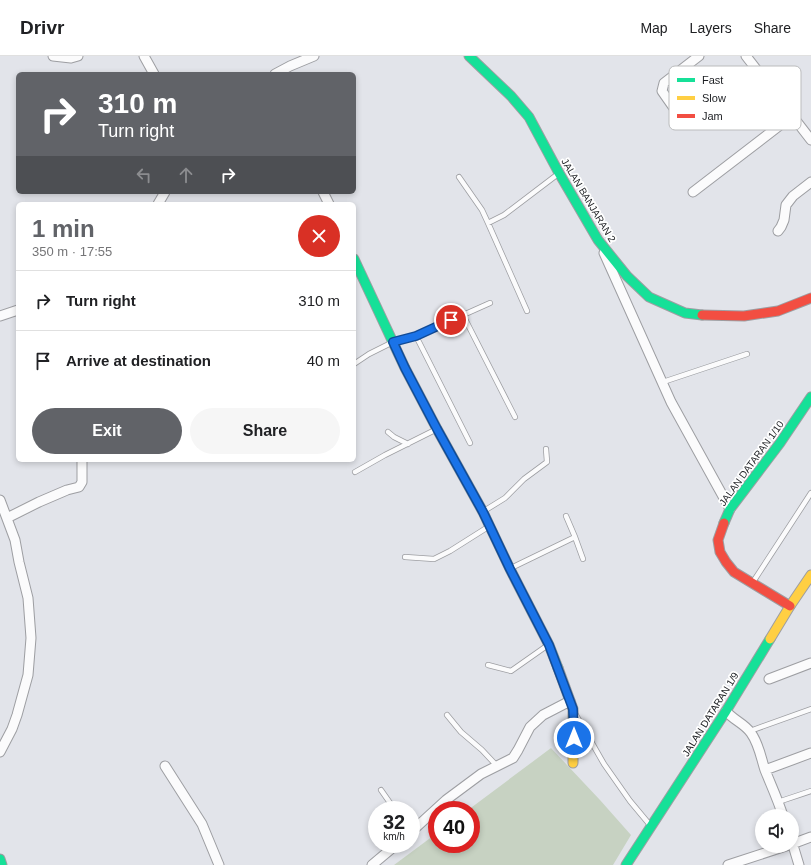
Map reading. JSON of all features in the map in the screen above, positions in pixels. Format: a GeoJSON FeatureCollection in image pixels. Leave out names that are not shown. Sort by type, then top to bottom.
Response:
{"type":"FeatureCollection","features":[{"type":"Feature","properties":{"kind":"street"},"geometry":{"type":"LineString","coordinates":[[53,56],[71,58],[78,56]]}},
{"type":"Feature","properties":{"kind":"street"},"geometry":{"type":"LineString","coordinates":[[144,56],[153,72]]}},
{"type":"Feature","properties":{"kind":"street"},"geometry":{"type":"LineString","coordinates":[[279,72],[314,56]]}},
{"type":"Feature","properties":{"kind":"street","name":"JALAN BANJARAN 2"},"geometry":{"type":"LineString","coordinates":[[469,56],[511,96],[529,116],[598,240],[627,276],[649,297],[685,313],[700,315],[744,316],[778,311],[811,298]]}},
{"type":"Feature","properties":{"kind":"street"},"geometry":{"type":"LineString","coordinates":[[686,66],[699,56]]}},
{"type":"Feature","properties":{"kind":"street"},"geometry":{"type":"LineString","coordinates":[[746,56],[754,66]]}},
{"type":"Feature","properties":{"kind":"street"},"geometry":{"type":"LineString","coordinates":[[669,80],[664,84],[662,91],[669,101]]}},
{"type":"Feature","properties":{"kind":"street"},"geometry":{"type":"LineString","coordinates":[[801,127],[811,140]]}},
{"type":"Feature","properties":{"kind":"street"},"geometry":{"type":"LineString","coordinates":[[693,192],[774,130]]}},
{"type":"Feature","properties":{"kind":"street"},"geometry":{"type":"LineString","coordinates":[[778,231],[784,220],[786,205],[793,196],[811,182]]}},
{"type":"Feature","properties":{"kind":"street"},"geometry":{"type":"LineString","coordinates":[[598,240],[671,402],[730,510]]}},
{"type":"Feature","properties":{"kind":"street"},"geometry":{"type":"LineString","coordinates":[[356,263],[405,368],[483,512],[549,645],[572,705],[573,763]]}},
{"type":"Feature","properties":{"kind":"street"},"geometry":{"type":"LineString","coordinates":[[0,316],[16,311]]}},
{"type":"Feature","properties":{"kind":"street","name":"JALAN DATARAN 1/10"},"geometry":{"type":"LineString","coordinates":[[790,606],[734,572],[720,552],[718,540],[730,510],[780,443],[811,397]]}},
{"type":"Feature","properties":{"kind":"street"},"geometry":{"type":"LineString","coordinates":[[7,518],[39,502],[67,490],[79,487],[82,482],[82,462]]}},
{"type":"Feature","properties":{"kind":"street"},"geometry":{"type":"LineString","coordinates":[[0,500],[15,540],[28,598],[31,638],[28,675],[12,729],[0,752]]}},
{"type":"Feature","properties":{"kind":"street","name":"JALAN DATARAN 1/9"},"geometry":{"type":"LineString","coordinates":[[626,865],[726,711],[790,606],[811,575]]}},
{"type":"Feature","properties":{"kind":"street"},"geometry":{"type":"LineString","coordinates":[[769,679],[811,663]]}},
{"type":"Feature","properties":{"kind":"street"},"geometry":{"type":"LineString","coordinates":[[420,824],[446,800],[481,774],[513,758],[530,727],[543,715],[572,705]]}},
{"type":"Feature","properties":{"kind":"street"},"geometry":{"type":"LineString","coordinates":[[726,711],[730,716],[750,731],[755,739],[765,770],[780,809]]}},
{"type":"Feature","properties":{"kind":"street"},"geometry":{"type":"LineString","coordinates":[[765,770],[811,754]]}},
{"type":"Feature","properties":{"kind":"street"},"geometry":{"type":"LineString","coordinates":[[166,766],[202,824],[219,865]]}},
{"type":"Feature","properties":{"kind":"street"},"geometry":{"type":"LineString","coordinates":[[799,841],[811,837]]}},
{"type":"Feature","properties":{"kind":"street"},"geometry":{"type":"LineString","coordinates":[[372,865],[386,853]]}},
{"type":"Feature","properties":{"kind":"street"},"geometry":{"type":"LineString","coordinates":[[728,865],[765,853]]}},
{"type":"Feature","properties":{"kind":"street"},"geometry":{"type":"LineString","coordinates":[[796,853],[800,865]]}},
{"type":"Feature","properties":{"kind":"street"},"geometry":{"type":"LineString","coordinates":[[0,859],[2,865]]}},
{"type":"Feature","properties":{"kind":"lane"},"geometry":{"type":"LineString","coordinates":[[488,223],[504,215],[559,172]]}},
{"type":"Feature","properties":{"kind":"lane"},"geometry":{"type":"LineString","coordinates":[[460,177],[482,210],[527,311]]}},
{"type":"Feature","properties":{"kind":"lane"},"geometry":{"type":"LineString","coordinates":[[356,363],[369,354],[393,342],[416,336],[490,303]]}},
{"type":"Feature","properties":{"kind":"lane"},"geometry":{"type":"LineString","coordinates":[[463,315],[515,417]]}},
{"type":"Feature","properties":{"kind":"lane"},"geometry":{"type":"LineString","coordinates":[[416,336],[470,442]]}},
{"type":"Feature","properties":{"kind":"lane"},"geometry":{"type":"LineString","coordinates":[[663,382],[746,354]]}},
{"type":"Feature","properties":{"kind":"lane"},"geometry":{"type":"LineString","coordinates":[[355,472],[437,429]]}},
{"type":"Feature","properties":{"kind":"lane"},"geometry":{"type":"LineString","coordinates":[[388,432],[394,437],[408,444]]}},
{"type":"Feature","properties":{"kind":"lane"},"geometry":{"type":"LineString","coordinates":[[483,512],[505,498],[524,479],[547,462],[546,449]]}},
{"type":"Feature","properties":{"kind":"lane"},"geometry":{"type":"LineString","coordinates":[[753,583],[811,493]]}},
{"type":"Feature","properties":{"kind":"lane"},"geometry":{"type":"LineString","coordinates":[[566,516],[583,558]]}},
{"type":"Feature","properties":{"kind":"lane"},"geometry":{"type":"LineString","coordinates":[[405,557],[434,559],[450,551],[490,526]]}},
{"type":"Feature","properties":{"kind":"lane"},"geometry":{"type":"LineString","coordinates":[[510,569],[575,537]]}},
{"type":"Feature","properties":{"kind":"lane"},"geometry":{"type":"LineString","coordinates":[[488,665],[511,671],[549,645]]}},
{"type":"Feature","properties":{"kind":"lane"},"geometry":{"type":"LineString","coordinates":[[572,705],[604,764],[630,801],[652,826]]}},
{"type":"Feature","properties":{"kind":"lane"},"geometry":{"type":"LineString","coordinates":[[750,731],[811,709]]}},
{"type":"Feature","properties":{"kind":"lane"},"geometry":{"type":"LineString","coordinates":[[447,715],[461,732],[482,750],[497,766]]}},
{"type":"Feature","properties":{"kind":"lane"},"geometry":{"type":"LineString","coordinates":[[381,790],[389,801]]}},
{"type":"Feature","properties":{"kind":"lane"},"geometry":{"type":"LineString","coordinates":[[778,802],[811,791]]}},
{"type":"Feature","properties":{"kind":"green space"},"geometry":{"type":"Polygon","coordinates":[[[551,748],[631,835],[613,865],[394,865],[410,853],[420,853],[420,846],[428,840],[428,853],[480,853],[480,801],[551,748]]]}},
{"type":"Feature","properties":{"kind":"traffic: fast"},"geometry":{"type":"LineString","coordinates":[[469,56],[511,96],[529,117],[559,173],[598,240],[627,276],[649,297],[685,313],[702,315]]}},
{"type":"Feature","properties":{"kind":"traffic: fast"},"geometry":{"type":"LineString","coordinates":[[356,263],[405,368],[483,512],[549,645],[558,668]]}},
{"type":"Feature","properties":{"kind":"traffic: fast"},"geometry":{"type":"LineString","coordinates":[[724,523],[730,509],[780,443],[811,397]]}},
{"type":"Feature","properties":{"kind":"traffic: fast"},"geometry":{"type":"LineString","coordinates":[[626,865],[726,711],[770,639]]}},
{"type":"Feature","properties":{"kind":"traffic: fast"},"geometry":{"type":"LineString","coordinates":[[0,859],[2,865]]}},
{"type":"Feature","properties":{"kind":"traffic: slow"},"geometry":{"type":"LineString","coordinates":[[770,639],[811,575]]}},
{"type":"Feature","properties":{"kind":"traffic: slow"},"geometry":{"type":"LineString","coordinates":[[558,668],[573,709],[573,763]]}},
{"type":"Feature","properties":{"kind":"traffic: jam"},"geometry":{"type":"LineString","coordinates":[[702,315],[744,316],[778,311],[811,298]]}},
{"type":"Feature","properties":{"kind":"traffic: jam"},"geometry":{"type":"LineString","coordinates":[[724,523],[718,540],[720,552],[726,562],[734,572],[790,606]]}},
{"type":"Feature","properties":{"kind":"route"},"geometry":{"type":"LineString","coordinates":[[451,320],[416,336],[393,342],[437,429],[483,512],[549,645],[573,709],[574,738]]}}]}
